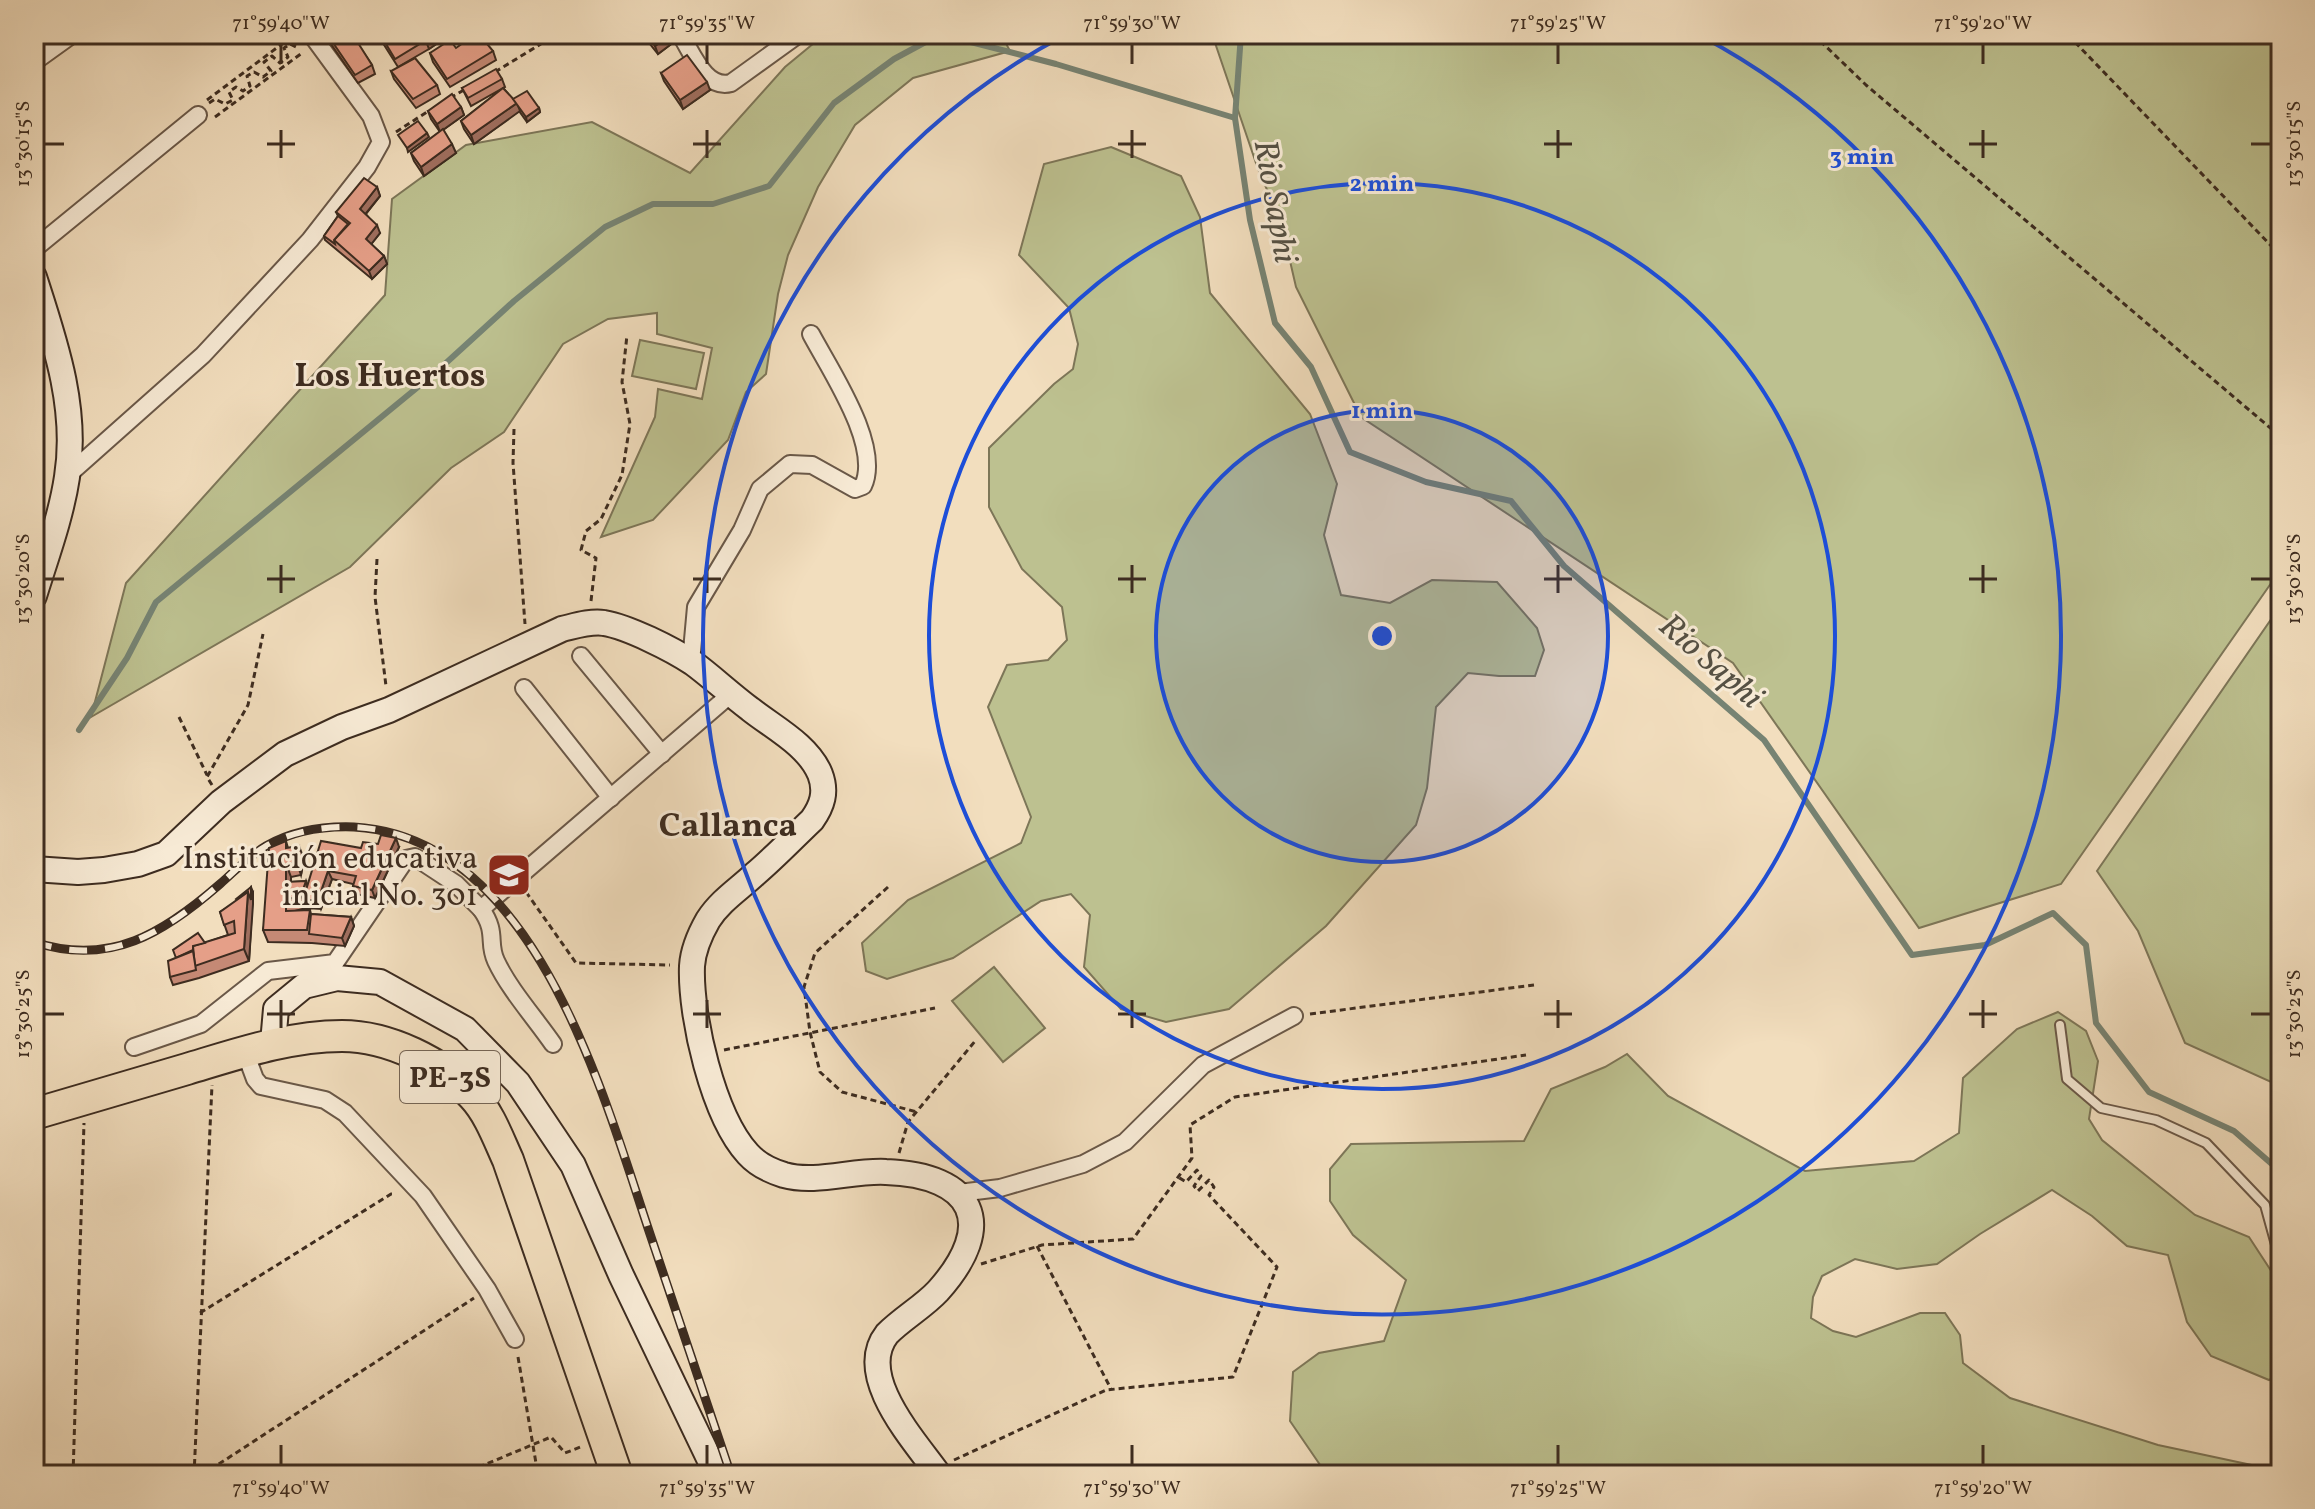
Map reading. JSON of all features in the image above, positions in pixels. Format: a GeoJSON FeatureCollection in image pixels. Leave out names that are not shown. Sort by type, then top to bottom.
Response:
{"type":"FeatureCollection","features":[{"type":"Feature","properties":{"kind":"highway","name":"PE-3S"},"geometry":{"type":"LineString","coordinates":[[34,1114],[259,1048],[343,1036],[380,1041],[442,1071],[475,1097],[490,1120],[508,1160],[617,1475]]}},
{"type":"Feature","properties":{"kind":"main road"},"geometry":{"type":"LineString","coordinates":[[34,277],[61,363],[68,402],[68,475],[34,596]]}},
{"type":"Feature","properties":{"kind":"main road"},"geometry":{"type":"LineString","coordinates":[[34,869],[78,872],[138,864],[166,854],[221,802],[285,754],[342,727],[389,710],[562,629],[605,623],[641,636],[691,662],[787,736],[815,763],[822,777],[823,804],[812,820],[729,896],[709,919],[696,944],[692,965],[698,1033],[715,1092],[735,1138],[750,1156],[767,1169],[787,1176],[893,1172],[935,1180],[959,1193],[968,1206],[971,1232],[965,1251],[936,1293],[881,1341],[877,1360],[877,1371],[890,1403],[913,1442],[937,1472]]}},
{"type":"Feature","properties":{"kind":"main road"},"geometry":{"type":"LineString","coordinates":[[259,1048],[276,1009],[304,986],[337,978],[380,982],[465,1029],[518,1083],[573,1165],[621,1275],[717,1475]]}},
{"type":"Feature","properties":{"kind":"street"},"geometry":{"type":"LineString","coordinates":[[34,62],[73,34]]}},
{"type":"Feature","properties":{"kind":"street"},"geometry":{"type":"LineString","coordinates":[[680,34],[710,81],[721,85],[731,83],[799,34]]}},
{"type":"Feature","properties":{"kind":"street"},"geometry":{"type":"LineString","coordinates":[[68,475],[214,344],[310,240],[367,167],[381,142],[371,116],[309,39]]}},
{"type":"Feature","properties":{"kind":"street"},"geometry":{"type":"LineString","coordinates":[[34,249],[198,115]]}},
{"type":"Feature","properties":{"kind":"street"},"geometry":{"type":"LineString","coordinates":[[691,662],[696,607],[742,530],[760,489],[790,464],[812,465],[855,489],[863,486],[867,477],[866,452],[859,425],[811,334]]}},
{"type":"Feature","properties":{"kind":"street"},"geometry":{"type":"LineString","coordinates":[[581,656],[662,754]]}},
{"type":"Feature","properties":{"kind":"street"},"geometry":{"type":"LineString","coordinates":[[524,688],[611,798]]}},
{"type":"Feature","properties":{"kind":"street"},"geometry":{"type":"LineString","coordinates":[[481,909],[731,694]]}},
{"type":"Feature","properties":{"kind":"street"},"geometry":{"type":"LineString","coordinates":[[335,963],[406,859],[415,857],[471,897],[481,909],[493,931],[494,958],[553,1044]]}},
{"type":"Feature","properties":{"kind":"street"},"geometry":{"type":"LineString","coordinates":[[134,1047],[201,1024],[268,971],[335,963],[355,980]]}},
{"type":"Feature","properties":{"kind":"street"},"geometry":{"type":"LineString","coordinates":[[959,1193],[1000,1188],[1083,1164],[1125,1142],[1203,1065],[1294,1016]]}},
{"type":"Feature","properties":{"kind":"street"},"geometry":{"type":"LineString","coordinates":[[259,1048],[255,1079],[261,1086],[325,1100],[345,1113],[423,1196],[487,1289],[515,1339]]}},
{"type":"Feature","properties":{"kind":"lane"},"geometry":{"type":"LineString","coordinates":[[2060,1025],[2067,1079],[2101,1108],[2156,1120],[2206,1143],[2265,1205],[2281,1263]]}},
{"type":"Feature","properties":{"kind":"path"},"geometry":{"type":"LineString","coordinates":[[198,115],[198,106],[295,34]]}},
{"type":"Feature","properties":{"kind":"path"},"geometry":{"type":"LineString","coordinates":[[487,76],[557,34]]}},
{"type":"Feature","properties":{"kind":"path"},"geometry":{"type":"LineString","coordinates":[[1813,34],[1866,85],[2281,437]]}},
{"type":"Feature","properties":{"kind":"path"},"geometry":{"type":"LineString","coordinates":[[2070,34],[2281,256]]}},
{"type":"Feature","properties":{"kind":"path"},"geometry":{"type":"LineString","coordinates":[[198,115],[213,113],[207,104],[215,99],[225,104],[233,100],[229,92],[236,87],[243,91],[250,86],[247,76],[254,72],[263,77],[271,71],[264,62],[272,56],[280,63],[288,57],[284,48],[290,44],[297,49],[309,39]]}},
{"type":"Feature","properties":{"kind":"path"},"geometry":{"type":"LineString","coordinates":[[198,115],[210,121],[309,39]]}},
{"type":"Feature","properties":{"kind":"path"},"geometry":{"type":"LineString","coordinates":[[450,98],[475,84]]}},
{"type":"Feature","properties":{"kind":"path"},"geometry":{"type":"LineString","coordinates":[[381,142],[392,140],[399,129],[438,106]]}},
{"type":"Feature","properties":{"kind":"path"},"geometry":{"type":"LineString","coordinates":[[588,623],[596,558],[581,550],[586,531],[601,519],[622,475],[630,424],[622,382],[627,335]]}},
{"type":"Feature","properties":{"kind":"path"},"geometry":{"type":"LineString","coordinates":[[514,429],[513,463],[526,645]]}},
{"type":"Feature","properties":{"kind":"path"},"geometry":{"type":"LineString","coordinates":[[377,559],[375,597],[389,710]]}},
{"type":"Feature","properties":{"kind":"path"},"geometry":{"type":"LineString","coordinates":[[207,777],[248,705],[263,634]]}},
{"type":"Feature","properties":{"kind":"path"},"geometry":{"type":"LineString","coordinates":[[179,717],[221,802]]}},
{"type":"Feature","properties":{"kind":"path"},"geometry":{"type":"LineString","coordinates":[[517,879],[576,963],[692,965]]}},
{"type":"Feature","properties":{"kind":"path"},"geometry":{"type":"LineString","coordinates":[[888,887],[815,953],[804,987],[810,1032],[820,1072],[842,1092],[917,1112]]}},
{"type":"Feature","properties":{"kind":"path"},"geometry":{"type":"LineString","coordinates":[[1294,1016],[1534,985]]}},
{"type":"Feature","properties":{"kind":"path"},"geometry":{"type":"LineString","coordinates":[[705,1054],[935,1008]]}},
{"type":"Feature","properties":{"kind":"path"},"geometry":{"type":"LineString","coordinates":[[893,1172],[908,1122],[976,1040]]}},
{"type":"Feature","properties":{"kind":"path"},"geometry":{"type":"LineString","coordinates":[[951,1274],[1037,1246],[1133,1239],[1192,1158],[1190,1125],[1235,1097],[1526,1055]]}},
{"type":"Feature","properties":{"kind":"path"},"geometry":{"type":"LineString","coordinates":[[194,1475],[214,1061]]}},
{"type":"Feature","properties":{"kind":"path"},"geometry":{"type":"LineString","coordinates":[[73,1475],[85,1099]]}},
{"type":"Feature","properties":{"kind":"path"},"geometry":{"type":"LineString","coordinates":[[937,1472],[1111,1390],[1233,1377],[1277,1267],[1209,1195],[1214,1187],[1209,1180],[1198,1191],[1194,1186],[1201,1176],[1197,1170],[1186,1182],[1178,1177]]}},
{"type":"Feature","properties":{"kind":"path"},"geometry":{"type":"LineString","coordinates":[[200,1313],[391,1194],[423,1196]]}},
{"type":"Feature","properties":{"kind":"path"},"geometry":{"type":"LineString","coordinates":[[1037,1246],[1111,1390]]}},
{"type":"Feature","properties":{"kind":"path"},"geometry":{"type":"LineString","coordinates":[[202,1475],[487,1289]]}},
{"type":"Feature","properties":{"kind":"path"},"geometry":{"type":"LineString","coordinates":[[515,1339],[538,1475]]}},
{"type":"Feature","properties":{"kind":"path"},"geometry":{"type":"LineString","coordinates":[[460,1475],[551,1437],[565,1453],[605,1436]]}},
{"type":"Feature","properties":{"kind":"green space"},"geometry":{"type":"Polygon","coordinates":[[[825,34],[1001,34],[1010,51],[913,78],[855,125],[818,187],[788,255],[778,294],[766,374],[746,392],[728,440],[653,520],[601,537],[655,417],[658,389],[702,399],[712,348],[657,334],[657,313],[608,319],[563,344],[504,432],[451,468],[350,567],[91,717],[126,583],[385,295],[392,199],[466,145],[592,122],[690,173],[785,67],[825,34]]]}},
{"type":"Feature","properties":{"kind":"green space"},"geometry":{"type":"Polygon","coordinates":[[[1212,34],[2281,34],[2281,569],[2061,884],[1919,928],[1733,663],[1361,417],[1296,287],[1281,222],[1258,169],[1212,34]]]}},
{"type":"Feature","properties":{"kind":"green space"},"geometry":{"type":"Polygon","coordinates":[[[1111,147],[1181,176],[1200,217],[1210,293],[1310,414],[1337,484],[1324,535],[1341,595],[1390,603],[1432,580],[1497,582],[1537,628],[1544,650],[1535,676],[1468,673],[1436,707],[1427,788],[1416,825],[1326,926],[1229,1009],[1166,1022],[1121,1009],[1084,967],[1090,915],[1071,894],[1041,901],[953,958],[887,979],[866,971],[862,943],[908,900],[1021,843],[1031,817],[988,707],[1007,665],[1048,660],[1067,640],[1062,607],[1022,569],[989,507],[989,448],[1073,369],[1078,344],[1069,308],[1019,255],[1044,164],[1111,147]]]}},
{"type":"Feature","properties":{"kind":"green space"},"geometry":{"type":"Polygon","coordinates":[[[640,340],[704,353],[696,389],[632,376],[640,340]]]}},
{"type":"Feature","properties":{"kind":"green space"},"geometry":{"type":"Polygon","coordinates":[[[2281,605],[2281,1089],[2185,1043],[2138,931],[2097,871],[2281,605]]]}},
{"type":"Feature","properties":{"kind":"green space"},"geometry":{"type":"Polygon","coordinates":[[[994,967],[1045,1028],[1003,1062],[952,1001],[994,967]]]}},
{"type":"Feature","properties":{"kind":"green space"},"geometry":{"type":"Polygon","coordinates":[[[2058,1012],[2086,1031],[2098,1061],[2089,1119],[2102,1140],[2195,1215],[2249,1237],[2281,1286],[2281,1372],[2269,1380],[2211,1356],[2187,1322],[2168,1255],[2127,1246],[2092,1216],[2052,1190],[1937,1264],[1897,1269],[1855,1259],[1822,1276],[1813,1297],[1811,1318],[1833,1331],[1856,1337],[1920,1313],[1945,1313],[1960,1335],[1963,1363],[2010,1398],[2158,1445],[2261,1467],[2278,1475],[1327,1475],[1290,1421],[1293,1372],[1319,1353],[1384,1341],[1406,1280],[1353,1235],[1330,1201],[1330,1169],[1351,1144],[1524,1141],[1551,1089],[1605,1067],[1627,1054],[1668,1096],[1805,1171],[1914,1161],[1959,1133],[1963,1078],[2017,1029],[2058,1012]]]}},
{"type":"Feature","properties":{"kind":"building"},"geometry":{"type":"Polygon","coordinates":[[[327,34],[355,34],[372,65],[355,75],[327,34]]]}},
{"type":"Feature","properties":{"kind":"building"},"geometry":{"type":"Polygon","coordinates":[[[380,34],[436,34],[395,59],[380,34]]]}},
{"type":"Feature","properties":{"kind":"building"},"geometry":{"type":"Polygon","coordinates":[[[476,34],[493,51],[447,79],[430,53],[450,40],[456,48],[476,34]]]}},
{"type":"Feature","properties":{"kind":"building"},"geometry":{"type":"Polygon","coordinates":[[[646,34],[671,34],[655,46],[646,34]]]}},
{"type":"Feature","properties":{"kind":"building"},"geometry":{"type":"Polygon","coordinates":[[[687,55],[707,82],[680,100],[661,73],[687,55]]]}},
{"type":"Feature","properties":{"kind":"building"},"geometry":{"type":"Polygon","coordinates":[[[415,58],[437,85],[413,99],[391,71],[415,58]]]}},
{"type":"Feature","properties":{"kind":"building"},"geometry":{"type":"Polygon","coordinates":[[[496,69],[502,79],[468,98],[462,88],[496,69]]]}},
{"type":"Feature","properties":{"kind":"building"},"geometry":{"type":"Polygon","coordinates":[[[503,88],[517,103],[471,135],[461,121],[503,88]]]}},
{"type":"Feature","properties":{"kind":"building"},"geometry":{"type":"Polygon","coordinates":[[[527,91],[539,108],[526,117],[513,99],[527,91]]]}},
{"type":"Feature","properties":{"kind":"building"},"geometry":{"type":"Polygon","coordinates":[[[452,94],[461,107],[437,124],[428,111],[452,94]]]}},
{"type":"Feature","properties":{"kind":"building"},"geometry":{"type":"Polygon","coordinates":[[[418,121],[427,133],[407,148],[398,135],[418,121]]]}},
{"type":"Feature","properties":{"kind":"building"},"geometry":{"type":"Polygon","coordinates":[[[443,129],[452,144],[421,167],[411,153],[443,129]]]}},
{"type":"Feature","properties":{"kind":"building"},"geometry":{"type":"Polygon","coordinates":[[[364,178],[377,187],[360,209],[377,225],[366,239],[384,256],[369,271],[334,240],[350,223],[336,212],[364,178]]]}},
{"type":"Feature","properties":{"kind":"building"},"geometry":{"type":"Polygon","coordinates":[[[338,216],[348,224],[334,240],[335,244],[324,236],[338,216]]]}},
{"type":"Feature","properties":{"kind":"building"},"geometry":{"type":"Polygon","coordinates":[[[381,835],[396,838],[372,890],[353,886],[356,876],[328,871],[318,900],[303,900],[321,841],[361,848],[363,842],[378,844],[381,835]]]}},
{"type":"Feature","properties":{"kind":"building"},"geometry":{"type":"Polygon","coordinates":[[[286,841],[286,848],[299,846],[297,863],[286,864],[286,882],[306,881],[301,895],[286,900],[286,911],[310,910],[307,930],[263,930],[269,848],[286,841]]]}},
{"type":"Feature","properties":{"kind":"building"},"geometry":{"type":"Polygon","coordinates":[[[251,887],[251,900],[248,892],[236,899],[251,887]]]}},
{"type":"Feature","properties":{"kind":"building"},"geometry":{"type":"Polygon","coordinates":[[[248,892],[244,949],[195,966],[193,946],[235,933],[234,921],[224,925],[220,912],[248,892]]]}},
{"type":"Feature","properties":{"kind":"building"},"geometry":{"type":"Polygon","coordinates":[[[311,914],[351,917],[342,938],[309,934],[311,914]]]}},
{"type":"Feature","properties":{"kind":"building"},"geometry":{"type":"Polygon","coordinates":[[[198,933],[205,943],[193,946],[193,950],[176,958],[173,950],[198,933]]]}},
{"type":"Feature","properties":{"kind":"building"},"geometry":{"type":"Polygon","coordinates":[[[193,951],[196,970],[170,977],[168,961],[193,951]]]}},
{"type":"Feature","properties":{"kind":"waterway","name":"Rio Saphi"},"geometry":{"type":"LineString","coordinates":[[1241,34],[1235,118],[1250,220],[1275,323],[1311,367],[1350,452],[1426,482],[1511,501],[1564,566],[1764,740],[1912,955],[1985,945],[2053,913],[2086,945],[2096,1023],[2149,1092],[2234,1131],[2281,1172]]}},
{"type":"Feature","properties":{"kind":"waterway"},"geometry":{"type":"LineString","coordinates":[[79,730],[127,658],[156,602],[435,373],[514,301],[605,227],[653,204],[713,204],[769,186],[834,103],[894,59],[933,38],[959,39],[1056,64],[1235,118]]}},
{"type":"Feature","properties":{"kind":"railway"},"geometry":{"type":"LineString","coordinates":[[34,942],[62,949],[87,950],[111,948],[134,941],[157,930],[199,902],[266,846],[298,833],[332,827],[354,827],[417,842],[470,875],[515,923],[552,982],[583,1046],[609,1113],[731,1475]]}},
{"type":"Feature","properties":{"kind":"place","name":"Institución educativa inicial No. 301"},"geometry":{"type":"Point","coordinates":[509,875]}},
{"type":"Feature","properties":{"kind":"district","name":"Los Huertos"},"geometry":{"type":"Point","coordinates":[390,374]}},
{"type":"Feature","properties":{"kind":"district","name":"Callanca"},"geometry":{"type":"Point","coordinates":[728,824]}}]}
